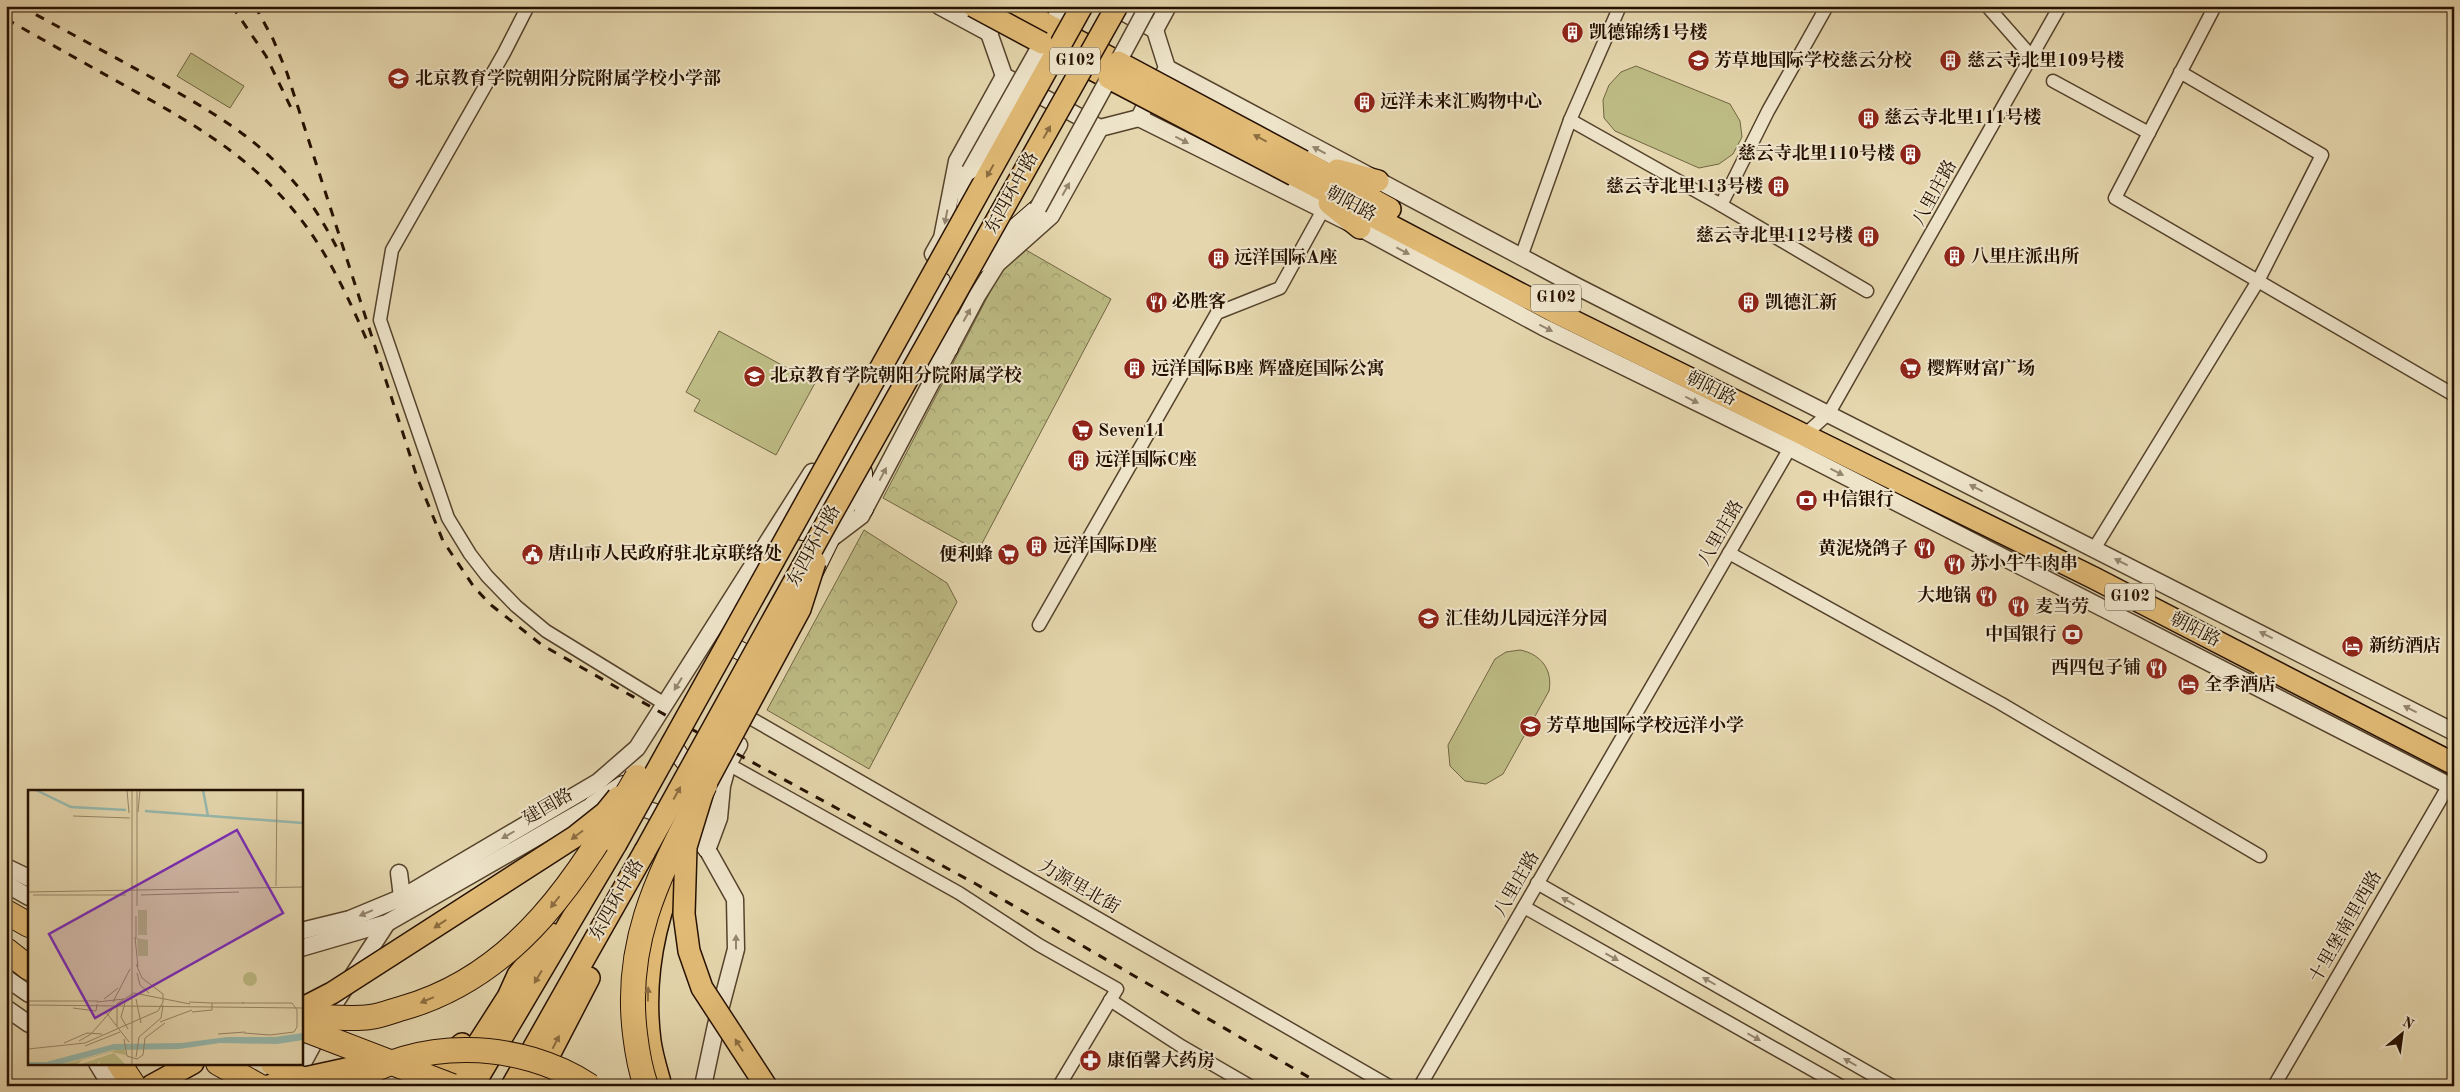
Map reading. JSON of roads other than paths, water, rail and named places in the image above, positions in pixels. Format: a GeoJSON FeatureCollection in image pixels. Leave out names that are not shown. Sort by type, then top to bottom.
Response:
{"type":"FeatureCollection","features":[{"type":"Feature","properties":{"kind":"highway","name":"朝阳路"},"geometry":{"type":"LineString","coordinates":[[974,6],[1047,35],[1299,168],[1511,275],[2454,764]]}},
{"type":"Feature","properties":{"kind":"highway","name":"朝阳路"},"geometry":{"type":"LineString","coordinates":[[1012,6],[1047,35]]}},
{"type":"Feature","properties":{"kind":"highway","name":"东四环中路"},"geometry":{"type":"LineString","coordinates":[[473,1086],[598,876],[1082,6]]}},
{"type":"Feature","properties":{"kind":"highway","name":"东四环中路"},"geometry":{"type":"LineString","coordinates":[[512,1086],[1117,6]]}},
{"type":"Feature","properties":{"kind":"highway"},"geometry":{"type":"LineString","coordinates":[[1299,168],[1378,181]]}},
{"type":"Feature","properties":{"kind":"highway"},"geometry":{"type":"LineString","coordinates":[[1299,168],[1360,228]]}},
{"type":"Feature","properties":{"kind":"highway","name":"朝阳路"},"geometry":{"type":"LineString","coordinates":[[1809,431],[2454,751]]}},
{"type":"Feature","properties":{"kind":"highway"},"geometry":{"type":"LineString","coordinates":[[302,1016],[369,1017],[423,1002],[470,980],[514,947],[550,908],[594,850],[716,644],[805,502]]}},
{"type":"Feature","properties":{"kind":"highway"},"geometry":{"type":"LineString","coordinates":[[646,1086],[637,1051],[633,1015],[634,964],[641,930],[658,881],[708,777],[800,609],[831,515]]}},
{"type":"Feature","properties":{"kind":"highway"},"geometry":{"type":"LineString","coordinates":[[302,1008],[332,993],[576,836],[605,812],[637,777]]}},
{"type":"Feature","properties":{"kind":"highway"},"geometry":{"type":"LineString","coordinates":[[661,1086],[650,1042],[648,1007],[649,962],[656,930],[672,878],[686,847],[708,777]]}},
{"type":"Feature","properties":{"kind":"highway"},"geometry":{"type":"LineString","coordinates":[[686,847],[684,914],[689,951],[702,988],[766,1086]]}},
{"type":"Feature","properties":{"kind":"highway"},"geometry":{"type":"LineString","coordinates":[[533,1086],[639,880],[645,851]]}},
{"type":"Feature","properties":{"kind":"highway"},"geometry":{"type":"LineString","coordinates":[[302,1028],[452,1086],[508,997],[518,975],[598,876]]}},
{"type":"Feature","properties":{"kind":"highway"},"geometry":{"type":"LineString","coordinates":[[6,911],[28,919]]}},
{"type":"Feature","properties":{"kind":"highway"},"geometry":{"type":"LineString","coordinates":[[6,911],[28,924]]}},
{"type":"Feature","properties":{"kind":"highway"},"geometry":{"type":"LineString","coordinates":[[6,948],[28,959]]}},
{"type":"Feature","properties":{"kind":"highway"},"geometry":{"type":"LineString","coordinates":[[6,948],[28,967]]}},
{"type":"Feature","properties":{"kind":"highway"},"geometry":{"type":"LineString","coordinates":[[416,1086],[442,1064],[508,997]]}},
{"type":"Feature","properties":{"kind":"highway"},"geometry":{"type":"LineString","coordinates":[[268,1086],[412,1055],[478,1050],[528,1057],[572,1074],[590,1086]]}},
{"type":"Feature","properties":{"kind":"highway"},"geometry":{"type":"LineString","coordinates":[[347,1086],[358,1078],[412,1055]]}},
{"type":"Feature","properties":{"kind":"highway"},"geometry":{"type":"LineString","coordinates":[[120,1064],[134,1086]]}},
{"type":"Feature","properties":{"kind":"highway"},"geometry":{"type":"LineString","coordinates":[[151,1086],[191,1064]]}},
{"type":"Feature","properties":{"kind":"highway"},"geometry":{"type":"LineString","coordinates":[[220,1064],[259,1086]]}},
{"type":"Feature","properties":{"kind":"highway"},"geometry":{"type":"LineString","coordinates":[[275,1064],[313,1086]]}},
{"type":"Feature","properties":{"kind":"main road","name":"东四环中路"},"geometry":{"type":"LineString","coordinates":[[593,805],[676,750],[862,425],[961,244],[970,171]]}},
{"type":"Feature","properties":{"kind":"main road","name":"东四环中路"},"geometry":{"type":"LineString","coordinates":[[707,849],[708,777],[720,745],[832,538],[863,472],[983,256],[1038,208]]}},
{"type":"Feature","properties":{"kind":"main road"},"geometry":{"type":"LineString","coordinates":[[922,365],[949,348],[949,317]]}},
{"type":"Feature","properties":{"kind":"main road"},"geometry":{"type":"LineString","coordinates":[[863,472],[864,509]]}},
{"type":"Feature","properties":{"kind":"main road"},"geometry":{"type":"LineString","coordinates":[[735,648],[764,664]]}},
{"type":"Feature","properties":{"kind":"main road"},"geometry":{"type":"LineString","coordinates":[[676,750],[682,761],[708,777],[728,764]]}},
{"type":"Feature","properties":{"kind":"street"},"geometry":{"type":"LineString","coordinates":[[528,6],[504,53],[392,250],[380,320],[448,518],[470,554],[487,576],[516,606],[546,631],[665,704]]}},
{"type":"Feature","properties":{"kind":"street"},"geometry":{"type":"LineString","coordinates":[[939,6],[989,33],[1004,76],[1100,128],[1139,118],[1167,68],[1155,30],[1112,6]]}},
{"type":"Feature","properties":{"kind":"street"},"geometry":{"type":"LineString","coordinates":[[989,33],[1004,6]]}},
{"type":"Feature","properties":{"kind":"street","name":"东四环中路"},"geometry":{"type":"LineString","coordinates":[[970,171],[1062,6]]}},
{"type":"Feature","properties":{"kind":"street","name":"东四环中路"},"geometry":{"type":"LineString","coordinates":[[1038,208],[1148,6]]}},
{"type":"Feature","properties":{"kind":"street"},"geometry":{"type":"LineString","coordinates":[[1155,30],[1168,6]]}},
{"type":"Feature","properties":{"kind":"street"},"geometry":{"type":"LineString","coordinates":[[1521,257],[1570,120],[1620,6]]}},
{"type":"Feature","properties":{"kind":"street"},"geometry":{"type":"LineString","coordinates":[[1721,204],[1768,111],[1827,6]]}},
{"type":"Feature","properties":{"kind":"street"},"geometry":{"type":"LineString","coordinates":[[1987,6],[2031,56]]}},
{"type":"Feature","properties":{"kind":"street","name":"八里庄路"},"geometry":{"type":"LineString","coordinates":[[1420,1086],[1729,553],[1809,431],[2060,6]]}},
{"type":"Feature","properties":{"kind":"street"},"geometry":{"type":"LineString","coordinates":[[2215,6],[2115,198],[2454,394]]}},
{"type":"Feature","properties":{"kind":"street","name":"朝阳路"},"geometry":{"type":"LineString","coordinates":[[1167,68],[1521,257],[1809,431],[2451,786]]}},
{"type":"Feature","properties":{"kind":"street"},"geometry":{"type":"LineString","coordinates":[[2094,549],[2258,281],[2322,155],[2180,72]]}},
{"type":"Feature","properties":{"kind":"street"},"geometry":{"type":"LineString","coordinates":[[302,931],[403,905],[598,782],[637,748],[807,480],[942,238],[957,161],[1004,76]]}},
{"type":"Feature","properties":{"kind":"street"},"geometry":{"type":"LineString","coordinates":[[2052,81],[2149,133]]}},
{"type":"Feature","properties":{"kind":"street","name":"朝阳路"},"geometry":{"type":"LineString","coordinates":[[1139,118],[1360,228],[1543,327],[1809,431],[2094,549],[2454,732]]}},
{"type":"Feature","properties":{"kind":"street"},"geometry":{"type":"LineString","coordinates":[[1570,120],[1721,204],[1868,291]]}},
{"type":"Feature","properties":{"kind":"street","name":"东四环中路"},"geometry":{"type":"LineString","coordinates":[[832,538],[861,516],[949,348],[997,264],[1051,216],[1100,128]]}},
{"type":"Feature","properties":{"kind":"street"},"geometry":{"type":"LineString","coordinates":[[1039,625],[1217,313],[1280,288],[1322,210]]}},
{"type":"Feature","properties":{"kind":"street"},"geometry":{"type":"LineString","coordinates":[[1729,553],[2000,703],[2260,856]]}},
{"type":"Feature","properties":{"kind":"street","name":"东四环中路"},"geometry":{"type":"LineString","coordinates":[[707,849],[719,818],[722,786],[728,764],[767,691],[776,643]]}},
{"type":"Feature","properties":{"kind":"street","name":"力源里北街"},"geometry":{"type":"LineString","coordinates":[[752,720],[1389,1086]]}},
{"type":"Feature","properties":{"kind":"street"},"geometry":{"type":"LineString","coordinates":[[728,764],[959,893],[1039,945],[1117,989],[1059,1086]]}},
{"type":"Feature","properties":{"kind":"street","name":"十里堡南里西路"},"geometry":{"type":"LineString","coordinates":[[2274,1086],[2451,786]]}},
{"type":"Feature","properties":{"kind":"street","name":"建国路"},"geometry":{"type":"LineString","coordinates":[[302,948],[387,923],[403,905],[593,805],[629,804],[653,810],[685,828],[707,849],[735,899],[736,949],[716,1025],[703,1086]]}},
{"type":"Feature","properties":{"kind":"street"},"geometry":{"type":"LineString","coordinates":[[6,867],[28,878]]}},
{"type":"Feature","properties":{"kind":"street"},"geometry":{"type":"LineString","coordinates":[[399,873],[403,905]]}},
{"type":"Feature","properties":{"kind":"street"},"geometry":{"type":"LineString","coordinates":[[1537,883],[1892,1086]]}},
{"type":"Feature","properties":{"kind":"street"},"geometry":{"type":"LineString","coordinates":[[6,884],[28,896]]}},
{"type":"Feature","properties":{"kind":"street"},"geometry":{"type":"LineString","coordinates":[[1524,907],[1841,1086]]}},
{"type":"Feature","properties":{"kind":"street"},"geometry":{"type":"LineString","coordinates":[[291,1086],[337,1000],[387,923]]}},
{"type":"Feature","properties":{"kind":"street"},"geometry":{"type":"LineString","coordinates":[[6,978],[28,993]]}},
{"type":"Feature","properties":{"kind":"street"},"geometry":{"type":"LineString","coordinates":[[1110,1000],[1181,1046],[1250,1086]]}},
{"type":"Feature","properties":{"kind":"street"},"geometry":{"type":"LineString","coordinates":[[6,1008],[28,1023]]}},
{"type":"Feature","properties":{"kind":"street"},"geometry":{"type":"LineString","coordinates":[[98,1064],[111,1086]]}},
{"type":"Feature","properties":{"kind":"railway"},"geometry":{"type":"LineString","coordinates":[[20,6],[156,80],[208,110],[241,132],[271,158],[301,191],[322,221],[340,254]]}},
{"type":"Feature","properties":{"kind":"railway"},"geometry":{"type":"LineString","coordinates":[[232,6],[266,56],[294,114]]}},
{"type":"Feature","properties":{"kind":"railway"},"geometry":{"type":"LineString","coordinates":[[255,6],[273,39],[287,73],[417,477],[443,541],[474,587],[491,605],[542,645],[660,712],[976,884],[1324,1086]]}},
{"type":"Feature","properties":{"kind":"railway"},"geometry":{"type":"LineString","coordinates":[[6,19],[153,101],[199,129],[242,159],[281,196],[310,232],[346,294],[368,343]]}},
{"type":"Feature","properties":{"kind":"place","name":"凯德锦绣1号楼"},"geometry":{"type":"Point","coordinates":[1573,33]}},
{"type":"Feature","properties":{"kind":"place","name":"芳草地国际学校慈云分校"},"geometry":{"type":"Point","coordinates":[1698,61]}},
{"type":"Feature","properties":{"kind":"place","name":"慈云寺北里109号楼"},"geometry":{"type":"Point","coordinates":[1951,61]}},
{"type":"Feature","properties":{"kind":"place","name":"北京教育学院朝阳分院附属学校小学部"},"geometry":{"type":"Point","coordinates":[399,79]}},
{"type":"Feature","properties":{"kind":"place","name":"远洋未来汇购物中心"},"geometry":{"type":"Point","coordinates":[1364,102]}},
{"type":"Feature","properties":{"kind":"place","name":"慈云寺北里111号楼"},"geometry":{"type":"Point","coordinates":[1868,118]}},
{"type":"Feature","properties":{"kind":"place","name":"慈云寺北里110号楼"},"geometry":{"type":"Point","coordinates":[1911,154]}},
{"type":"Feature","properties":{"kind":"place","name":"慈云寺北里113号楼"},"geometry":{"type":"Point","coordinates":[1779,187]}},
{"type":"Feature","properties":{"kind":"place","name":"慈云寺北里112号楼"},"geometry":{"type":"Point","coordinates":[1869,236]}},
{"type":"Feature","properties":{"kind":"place","name":"八里庄派出所"},"geometry":{"type":"Point","coordinates":[1955,257]}},
{"type":"Feature","properties":{"kind":"place","name":"远洋国际A座"},"geometry":{"type":"Point","coordinates":[1218,258]}},
{"type":"Feature","properties":{"kind":"place","name":"必胜客"},"geometry":{"type":"Point","coordinates":[1156,302]}},
{"type":"Feature","properties":{"kind":"place","name":"凯德汇新"},"geometry":{"type":"Point","coordinates":[1749,303]}},
{"type":"Feature","properties":{"kind":"place","name":"远洋国际B座 辉盛庭国际公寓"},"geometry":{"type":"Point","coordinates":[1135,369]}},
{"type":"Feature","properties":{"kind":"place","name":"樱辉财富广场"},"geometry":{"type":"Point","coordinates":[1911,369]}},
{"type":"Feature","properties":{"kind":"place","name":"北京教育学院朝阳分院附属学校"},"geometry":{"type":"Point","coordinates":[754,376]}},
{"type":"Feature","properties":{"kind":"place","name":"Seven11"},"geometry":{"type":"Point","coordinates":[1082,431]}},
{"type":"Feature","properties":{"kind":"place","name":"远洋国际C座"},"geometry":{"type":"Point","coordinates":[1079,460]}},
{"type":"Feature","properties":{"kind":"place","name":"中信银行"},"geometry":{"type":"Point","coordinates":[1806,500]}},
{"type":"Feature","properties":{"kind":"place","name":"远洋国际D座"},"geometry":{"type":"Point","coordinates":[1037,546]}},
{"type":"Feature","properties":{"kind":"place","name":"黄泥烧鸽子"},"geometry":{"type":"Point","coordinates":[1924,549]}},
{"type":"Feature","properties":{"kind":"place","name":"唐山市人民政府驻北京联络处"},"geometry":{"type":"Point","coordinates":[532,554]}},
{"type":"Feature","properties":{"kind":"place","name":"便利蜂"},"geometry":{"type":"Point","coordinates":[1009,555]}},
{"type":"Feature","properties":{"kind":"place","name":"苏小牛牛肉串"},"geometry":{"type":"Point","coordinates":[1954,564]}},
{"type":"Feature","properties":{"kind":"place","name":"大地锅"},"geometry":{"type":"Point","coordinates":[1987,596]}},
{"type":"Feature","properties":{"kind":"place","name":"麦当劳"},"geometry":{"type":"Point","coordinates":[2019,607]}},
{"type":"Feature","properties":{"kind":"place","name":"汇佳幼儿园远洋分园"},"geometry":{"type":"Point","coordinates":[1429,619]}},
{"type":"Feature","properties":{"kind":"place","name":"中国银行"},"geometry":{"type":"Point","coordinates":[2073,635]}},
{"type":"Feature","properties":{"kind":"place","name":"新纺酒店"},"geometry":{"type":"Point","coordinates":[2353,646]}},
{"type":"Feature","properties":{"kind":"place","name":"西四包子铺"},"geometry":{"type":"Point","coordinates":[2157,668]}},
{"type":"Feature","properties":{"kind":"place","name":"全季酒店"},"geometry":{"type":"Point","coordinates":[2188,685]}},
{"type":"Feature","properties":{"kind":"place","name":"芳草地国际学校远洋小学"},"geometry":{"type":"Point","coordinates":[1530,726]}},
{"type":"Feature","properties":{"kind":"place","name":"康佰馨大药房"},"geometry":{"type":"Point","coordinates":[1091,1061]}}]}
